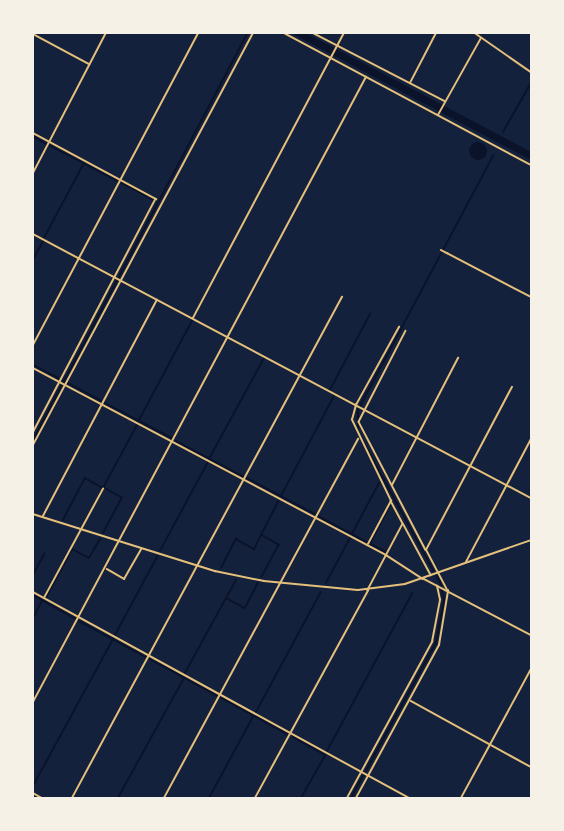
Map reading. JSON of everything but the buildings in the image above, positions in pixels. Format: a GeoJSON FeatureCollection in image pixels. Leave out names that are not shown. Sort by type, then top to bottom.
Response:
{"type":"FeatureCollection","features":[{"type":"Feature","properties":{"kind":"street"},"geometry":{"type":"LineString","coordinates":[[33,173],[106,33]]}},
{"type":"Feature","properties":{"kind":"street"},"geometry":{"type":"LineString","coordinates":[[33,345],[198,33]]}},
{"type":"Feature","properties":{"kind":"street"},"geometry":{"type":"LineString","coordinates":[[33,445],[253,33]]}},
{"type":"Feature","properties":{"kind":"street"},"geometry":{"type":"LineString","coordinates":[[284,33],[531,165]]}},
{"type":"Feature","properties":{"kind":"street"},"geometry":{"type":"LineString","coordinates":[[313,33],[444,102]]}},
{"type":"Feature","properties":{"kind":"street"},"geometry":{"type":"LineString","coordinates":[[193,319],[344,33]]}},
{"type":"Feature","properties":{"kind":"street"},"geometry":{"type":"LineString","coordinates":[[409,84],[436,33]]}},
{"type":"Feature","properties":{"kind":"street"},"geometry":{"type":"LineString","coordinates":[[475,33],[531,71]]}},
{"type":"Feature","properties":{"kind":"street"},"geometry":{"type":"LineString","coordinates":[[437,115],[483,33]]}},
{"type":"Feature","properties":{"kind":"street"},"geometry":{"type":"LineString","coordinates":[[33,34],[90,65]]}},
{"type":"Feature","properties":{"kind":"street"},"geometry":{"type":"LineString","coordinates":[[33,702],[121,542],[366,77]]}},
{"type":"Feature","properties":{"kind":"street"},"geometry":{"type":"LineString","coordinates":[[33,133],[156,199],[33,433]]}},
{"type":"Feature","properties":{"kind":"street"},"geometry":{"type":"LineString","coordinates":[[33,234],[531,498]]}},
{"type":"Feature","properties":{"kind":"street"},"geometry":{"type":"LineString","coordinates":[[441,250],[531,297]]}},
{"type":"Feature","properties":{"kind":"street"},"geometry":{"type":"LineString","coordinates":[[72,798],[342,297]]}},
{"type":"Feature","properties":{"kind":"street"},"geometry":{"type":"LineString","coordinates":[[43,517],[157,300]]}},
{"type":"Feature","properties":{"kind":"street"},"geometry":{"type":"LineString","coordinates":[[356,798],[441,640],[447,590],[403,524],[358,439],[351,420],[399,327]]}},
{"type":"Feature","properties":{"kind":"street"},"geometry":{"type":"LineString","coordinates":[[406,331],[363,409],[360,427],[426,550],[435,574]]}},
{"type":"Feature","properties":{"kind":"street"},"geometry":{"type":"LineString","coordinates":[[391,485],[458,358]]}},
{"type":"Feature","properties":{"kind":"street"},"geometry":{"type":"LineString","coordinates":[[33,368],[386,555],[423,579],[531,635]]}},
{"type":"Feature","properties":{"kind":"street"},"geometry":{"type":"LineString","coordinates":[[426,550],[512,387]]}},
{"type":"Feature","properties":{"kind":"street"},"geometry":{"type":"LineString","coordinates":[[164,798],[358,439]]}},
{"type":"Feature","properties":{"kind":"street"},"geometry":{"type":"LineString","coordinates":[[465,562],[531,439]]}},
{"type":"Feature","properties":{"kind":"street"},"geometry":{"type":"LineString","coordinates":[[44,598],[103,489]]}},
{"type":"Feature","properties":{"kind":"street"},"geometry":{"type":"LineString","coordinates":[[367,545],[391,501]]}},
{"type":"Feature","properties":{"kind":"street"},"geometry":{"type":"LineString","coordinates":[[33,514],[198,567],[281,583],[368,590],[423,579],[531,540]]}},
{"type":"Feature","properties":{"kind":"street"},"geometry":{"type":"LineString","coordinates":[[255,798],[403,524]]}},
{"type":"Feature","properties":{"kind":"street"},"geometry":{"type":"LineString","coordinates":[[106,569],[124,579],[141,549]]}},
{"type":"Feature","properties":{"kind":"street"},"geometry":{"type":"LineString","coordinates":[[347,798],[432,642],[440,600],[436,585]]}},
{"type":"Feature","properties":{"kind":"street"},"geometry":{"type":"LineString","coordinates":[[33,592],[410,798]]}},
{"type":"Feature","properties":{"kind":"street"},"geometry":{"type":"LineString","coordinates":[[461,798],[531,669]]}},
{"type":"Feature","properties":{"kind":"street"},"geometry":{"type":"LineString","coordinates":[[409,700],[531,767]]}},
{"type":"Feature","properties":{"kind":"street"},"geometry":{"type":"LineString","coordinates":[[33,793],[42,798]]}},
{"type":"Feature","properties":{"kind":"water"},"geometry":{"type":"Polygon","coordinates":[[[291,33],[306,33],[435,101],[531,152],[531,160],[291,33]]]}},
{"type":"Feature","properties":{"kind":"water"},"geometry":{"type":"Polygon","coordinates":[[[478,142],[484,145],[487,151],[484,157],[478,160],[472,157],[469,151],[472,145],[478,142]]]}},
{"type":"Feature","properties":{"kind":"waterway"},"geometry":{"type":"LineString","coordinates":[[33,440],[248,33]]}},
{"type":"Feature","properties":{"kind":"waterway"},"geometry":{"type":"LineString","coordinates":[[503,132],[531,83]]}},
{"type":"Feature","properties":{"kind":"waterway"},"geometry":{"type":"LineString","coordinates":[[33,136],[47,144]]}},
{"type":"Feature","properties":{"kind":"waterway"},"geometry":{"type":"LineString","coordinates":[[49,145],[118,181]]}},
{"type":"Feature","properties":{"kind":"waterway"},"geometry":{"type":"LineString","coordinates":[[358,430],[358,410],[493,156]]}},
{"type":"Feature","properties":{"kind":"waterway"},"geometry":{"type":"LineString","coordinates":[[44,238],[84,163]]}},
{"type":"Feature","properties":{"kind":"waterway"},"geometry":{"type":"LineString","coordinates":[[122,183],[154,200]]}},
{"type":"Feature","properties":{"kind":"waterway"},"geometry":{"type":"LineString","coordinates":[[33,260],[43,241]]}},
{"type":"Feature","properties":{"kind":"waterway"},"geometry":{"type":"LineString","coordinates":[[330,390],[370,314]]}},
{"type":"Feature","properties":{"kind":"waterway"},"geometry":{"type":"LineString","coordinates":[[138,422],[192,321]]}},
{"type":"Feature","properties":{"kind":"waterway"},"geometry":{"type":"LineString","coordinates":[[209,459],[264,358]]}},
{"type":"Feature","properties":{"kind":"waterway"},"geometry":{"type":"LineString","coordinates":[[33,365],[59,378]]}},
{"type":"Feature","properties":{"kind":"waterway"},"geometry":{"type":"LineString","coordinates":[[68,383],[102,401]]}},
{"type":"Feature","properties":{"kind":"waterway"},"geometry":{"type":"LineString","coordinates":[[281,496],[334,396]]}},
{"type":"Feature","properties":{"kind":"waterway"},"geometry":{"type":"LineString","coordinates":[[105,403],[172,438]]}},
{"type":"Feature","properties":{"kind":"waterway"},"geometry":{"type":"LineString","coordinates":[[63,520],[85,478],[103,488],[137,425]]}},
{"type":"Feature","properties":{"kind":"waterway"},"geometry":{"type":"LineString","coordinates":[[351,798],[436,643],[444,600],[440,583],[362,440]]}},
{"type":"Feature","properties":{"kind":"waterway"},"geometry":{"type":"LineString","coordinates":[[176,441],[244,477]]}},
{"type":"Feature","properties":{"kind":"waterway"},"geometry":{"type":"LineString","coordinates":[[160,551],[208,462]]}},
{"type":"Feature","properties":{"kind":"waterway"},"geometry":{"type":"LineString","coordinates":[[247,478],[315,514]]}},
{"type":"Feature","properties":{"kind":"waterway"},"geometry":{"type":"LineString","coordinates":[[352,534],[379,483]]}},
{"type":"Feature","properties":{"kind":"waterway"},"geometry":{"type":"LineString","coordinates":[[103,533],[122,498],[104,488]]}},
{"type":"Feature","properties":{"kind":"waterway"},"geometry":{"type":"LineString","coordinates":[[221,568],[236,539],[254,549],[279,500]]}},
{"type":"Feature","properties":{"kind":"waterway"},"geometry":{"type":"LineString","coordinates":[[370,543],[391,504]]}},
{"type":"Feature","properties":{"kind":"waterway"},"geometry":{"type":"LineString","coordinates":[[318,516],[367,542]]}},
{"type":"Feature","properties":{"kind":"waterway"},"geometry":{"type":"LineString","coordinates":[[262,535],[279,545],[262,577]]}},
{"type":"Feature","properties":{"kind":"waterway"},"geometry":{"type":"LineString","coordinates":[[326,583],[350,538]]}},
{"type":"Feature","properties":{"kind":"waterway"},"geometry":{"type":"LineString","coordinates":[[46,598],[72,549],[89,558],[100,539]]}},
{"type":"Feature","properties":{"kind":"waterway"},"geometry":{"type":"LineString","coordinates":[[371,544],[386,552]]}},
{"type":"Feature","properties":{"kind":"waterway"},"geometry":{"type":"LineString","coordinates":[[33,575],[44,554]]}},
{"type":"Feature","properties":{"kind":"waterway"},"geometry":{"type":"LineString","coordinates":[[115,635],[157,557]]}},
{"type":"Feature","properties":{"kind":"waterway"},"geometry":{"type":"LineString","coordinates":[[185,673],[236,580]]}},
{"type":"Feature","properties":{"kind":"waterway"},"geometry":{"type":"LineString","coordinates":[[226,598],[245,608],[258,583]]}},
{"type":"Feature","properties":{"kind":"waterway"},"geometry":{"type":"LineString","coordinates":[[256,712],[321,592]]}},
{"type":"Feature","properties":{"kind":"waterway"},"geometry":{"type":"LineString","coordinates":[[327,751],[412,594]]}},
{"type":"Feature","properties":{"kind":"waterway"},"geometry":{"type":"LineString","coordinates":[[33,595],[76,619]]}},
{"type":"Feature","properties":{"kind":"waterway"},"geometry":{"type":"LineString","coordinates":[[33,618],[42,601]]}},
{"type":"Feature","properties":{"kind":"waterway"},"geometry":{"type":"LineString","coordinates":[[79,621],[146,657]]}},
{"type":"Feature","properties":{"kind":"waterway"},"geometry":{"type":"LineString","coordinates":[[33,786],[113,639]]}},
{"type":"Feature","properties":{"kind":"waterway"},"geometry":{"type":"LineString","coordinates":[[150,659],[218,696]]}},
{"type":"Feature","properties":{"kind":"waterway"},"geometry":{"type":"LineString","coordinates":[[118,798],[184,678]]}},
{"type":"Feature","properties":{"kind":"waterway"},"geometry":{"type":"LineString","coordinates":[[220,697],[287,734]]}},
{"type":"Feature","properties":{"kind":"waterway"},"geometry":{"type":"LineString","coordinates":[[209,798],[254,715]]}},
{"type":"Feature","properties":{"kind":"waterway"},"geometry":{"type":"LineString","coordinates":[[293,737],[324,754]]}},
{"type":"Feature","properties":{"kind":"waterway"},"geometry":{"type":"LineString","coordinates":[[301,798],[326,754]]}}]}
